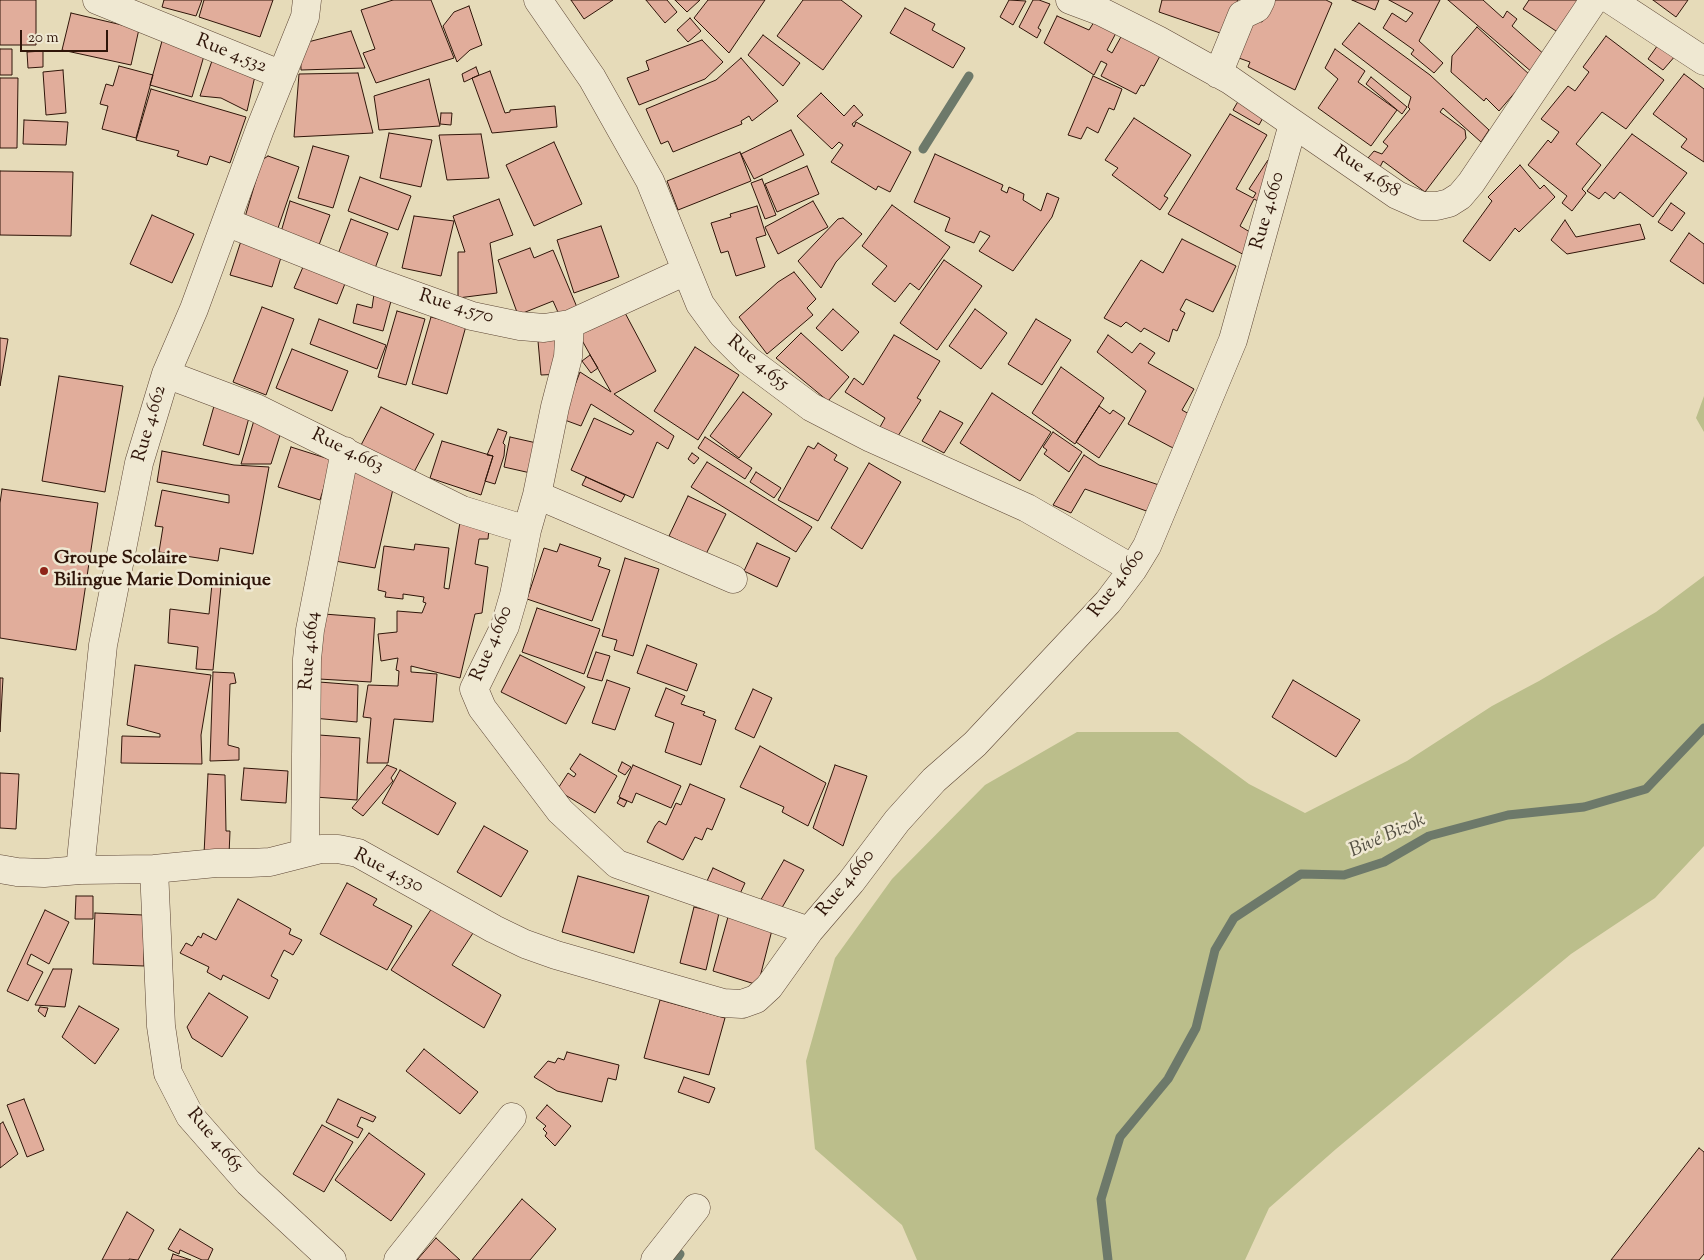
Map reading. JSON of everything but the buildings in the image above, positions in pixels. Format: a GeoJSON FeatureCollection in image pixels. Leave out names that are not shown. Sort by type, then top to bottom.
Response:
{"type":"FeatureCollection","features":[{"type":"Feature","properties":{"kind":"street","name":"Rue 4.532"},"geometry":{"type":"LineString","coordinates":[[97,0],[282,75]]}},
{"type":"Feature","properties":{"kind":"street","name":"Rue 4.662"},"geometry":{"type":"LineString","coordinates":[[80,870],[103,645],[139,463],[166,374],[194,309],[260,129],[305,16],[306,0]]}},
{"type":"Feature","properties":{"kind":"street","name":"Rue 4.655"},"geometry":{"type":"LineString","coordinates":[[538,0],[592,78],[650,182],[700,304],[722,334],[748,360],[811,407],[871,438],[1027,508],[1133,569]]}},
{"type":"Feature","properties":{"kind":"street","name":"Rue 4.658"},"geometry":{"type":"LineString","coordinates":[[1070,0],[1102,12],[1218,74],[1397,195],[1422,206],[1437,206],[1449,203],[1460,196],[1594,0]]}},
{"type":"Feature","properties":{"kind":"street"},"geometry":{"type":"LineString","coordinates":[[1218,74],[1242,15],[1258,8],[1261,0]]}},
{"type":"Feature","properties":{"kind":"street"},"geometry":{"type":"LineString","coordinates":[[1611,0],[1704,61]]}},
{"type":"Feature","properties":{"kind":"street","name":"Rue 4.660"},"geometry":{"type":"LineString","coordinates":[[756,998],[769,987],[809,931],[851,882],[897,821],[934,780],[975,744],[1008,709],[1108,602],[1133,569],[1147,546],[1233,340],[1294,124]]}},
{"type":"Feature","properties":{"kind":"street","name":"Rue 4.570"},"geometry":{"type":"LineString","coordinates":[[226,222],[374,281],[472,316],[520,326],[544,328],[570,324],[686,271]]}},
{"type":"Feature","properties":{"kind":"street","name":"Rue 4.660"},"geometry":{"type":"LineString","coordinates":[[570,324],[568,358],[555,407],[514,595],[505,626],[474,689],[482,708],[560,811],[616,864],[809,931]]}},
{"type":"Feature","properties":{"kind":"street","name":"Rue 4.663"},"geometry":{"type":"LineString","coordinates":[[166,374],[256,408],[462,510],[527,530]]}},
{"type":"Feature","properties":{"kind":"street","name":"Rue 4.664"},"geometry":{"type":"LineString","coordinates":[[305,853],[309,640],[345,451]]}},
{"type":"Feature","properties":{"kind":"street"},"geometry":{"type":"LineString","coordinates":[[537,495],[733,579]]}},
{"type":"Feature","properties":{"kind":"street","name":"Rue 4.530"},"geometry":{"type":"LineString","coordinates":[[0,869],[44,873],[80,870],[154,869],[216,863],[270,862],[320,849],[338,849],[358,853],[494,929],[525,944],[556,955],[723,1003],[742,1004],[756,998]]}},
{"type":"Feature","properties":{"kind":"street","name":"Rue 4.665"},"geometry":{"type":"LineString","coordinates":[[154,869],[161,1026],[168,1073],[190,1116],[248,1182],[332,1260]]}},
{"type":"Feature","properties":{"kind":"street"},"geometry":{"type":"LineString","coordinates":[[398,1260],[512,1117]]}},
{"type":"Feature","properties":{"kind":"street"},"geometry":{"type":"LineString","coordinates":[[655,1260],[696,1208]]}},
{"type":"Feature","properties":{"kind":"green space"},"geometry":{"type":"Polygon","coordinates":[[[1704,396],[1704,432],[1696,418],[1704,396]]]}},
{"type":"Feature","properties":{"kind":"green space"},"geometry":{"type":"Polygon","coordinates":[[[1704,576],[1704,846],[1655,898],[1571,954],[1336,1149],[1269,1208],[1245,1260],[917,1260],[902,1225],[815,1149],[806,1061],[835,958],[892,879],[985,785],[1077,732],[1178,732],[1249,784],[1305,813],[1407,761],[1492,706],[1539,681],[1656,612],[1704,576]]]}},
{"type":"Feature","properties":{"kind":"waterway"},"geometry":{"type":"LineString","coordinates":[[923,149],[969,76]]}},
{"type":"Feature","properties":{"kind":"waterway","name":"Bivé Bizok"},"geometry":{"type":"LineString","coordinates":[[1108,1260],[1101,1199],[1120,1137],[1168,1079],[1196,1028],[1215,950],[1234,918],[1301,874],[1344,875],[1384,862],[1429,836],[1508,815],[1584,807],[1646,789],[1704,728]]}},
{"type":"Feature","properties":{"kind":"waterway"},"geometry":{"type":"LineString","coordinates":[[676,1260],[680,1254]]}},
{"type":"Feature","properties":{"kind":"place","name":"Groupe Scolaire Bilingue Marie Dominique"},"geometry":{"type":"Point","coordinates":[44,571]}}]}
